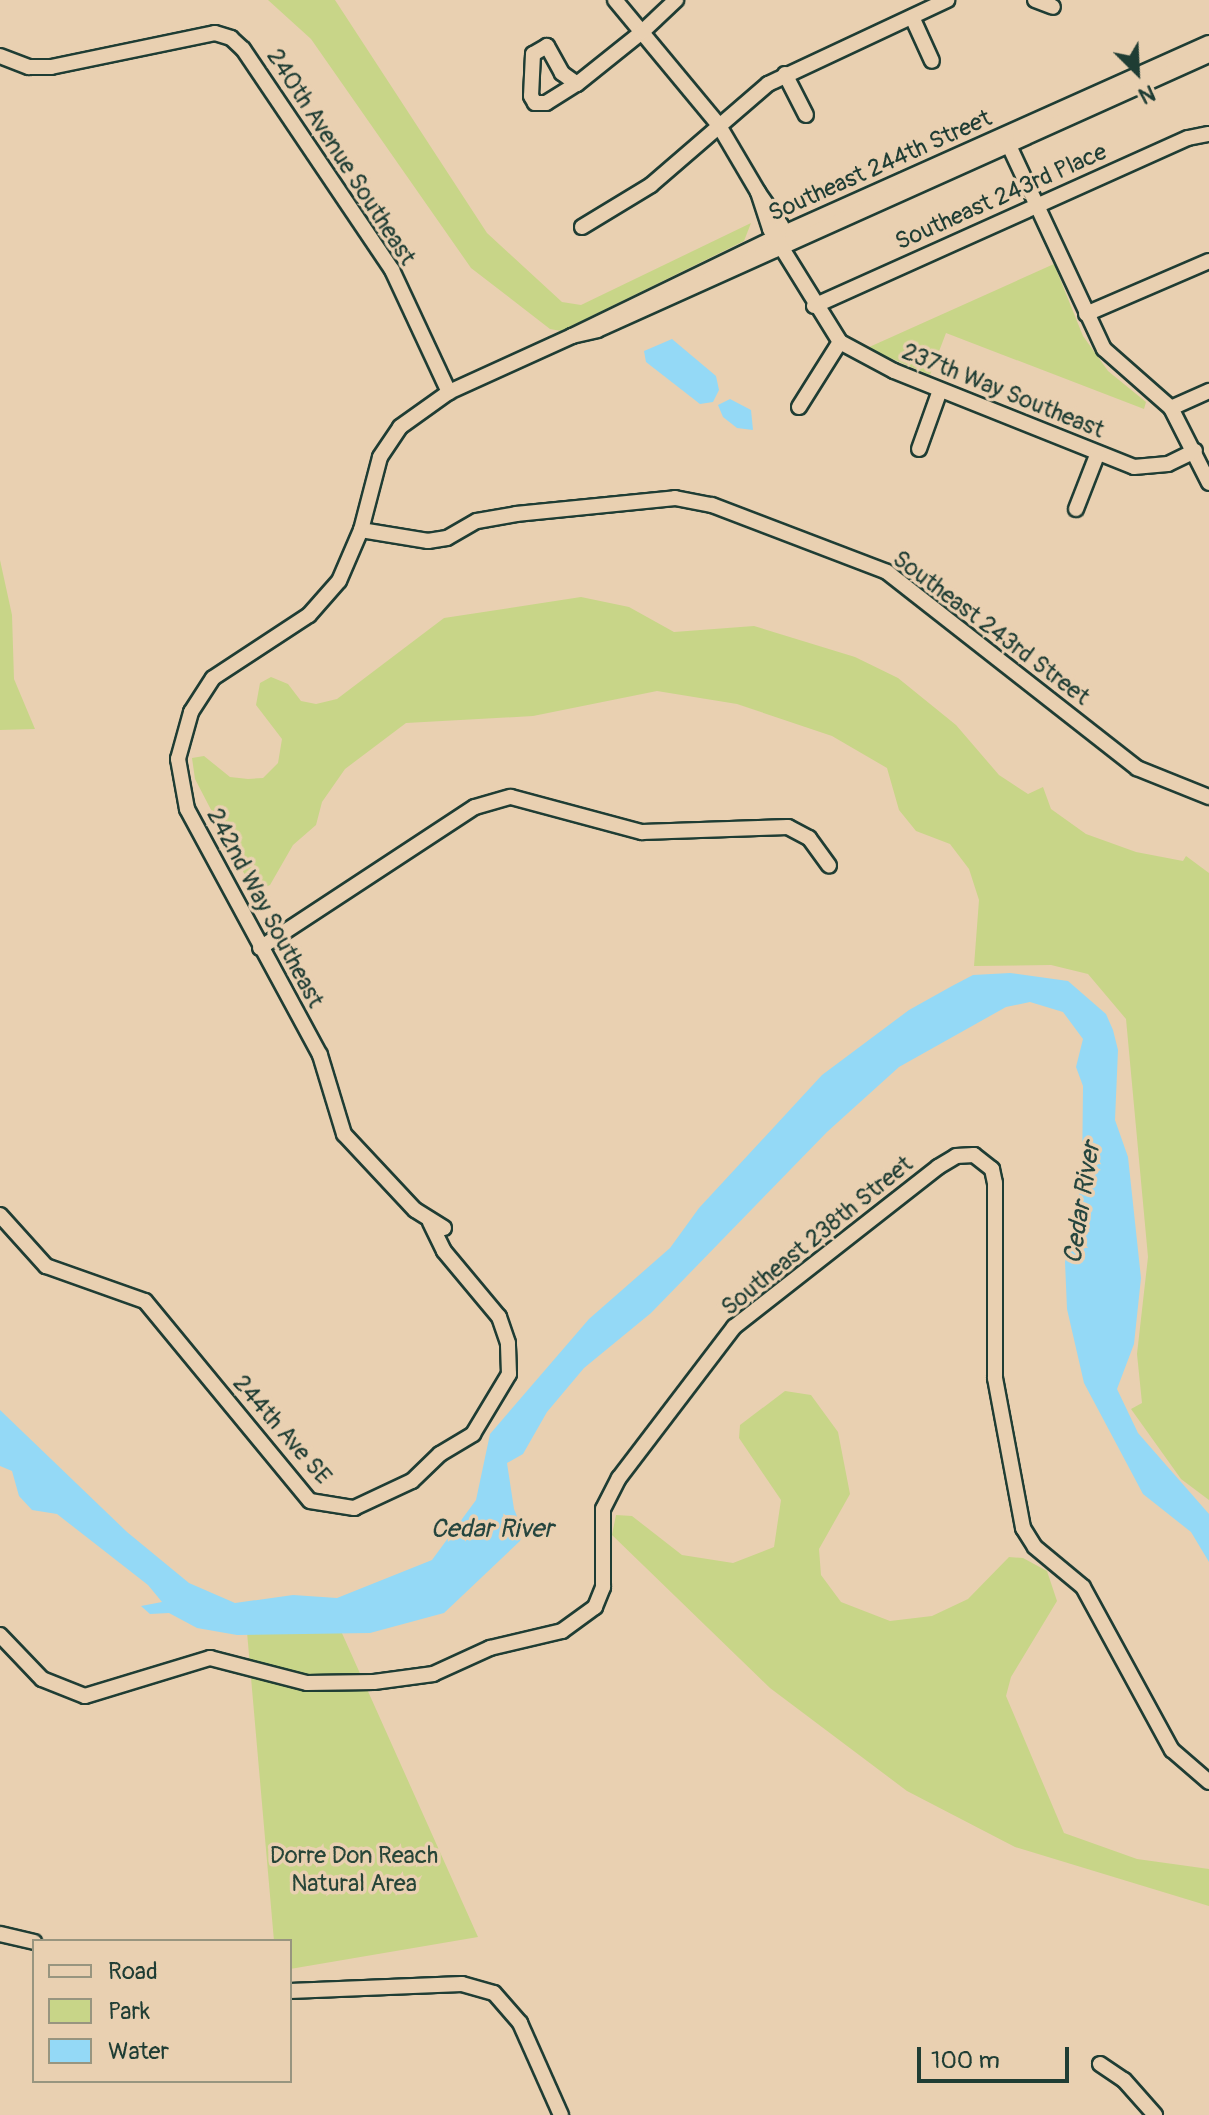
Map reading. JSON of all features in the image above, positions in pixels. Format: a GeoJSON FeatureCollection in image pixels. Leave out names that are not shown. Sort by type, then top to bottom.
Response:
{"type":"FeatureCollection","features":[{"type":"Feature","properties":{"kind":"street"},"geometry":{"type":"LineString","coordinates":[[615,0],[718,124]]}},
{"type":"Feature","properties":{"kind":"street"},"geometry":{"type":"LineString","coordinates":[[577,84],[642,32],[676,0]]}},
{"type":"Feature","properties":{"kind":"street"},"geometry":{"type":"LineString","coordinates":[[582,227],[656,190],[718,124],[785,74],[947,0]]}},
{"type":"Feature","properties":{"kind":"street"},"geometry":{"type":"LineString","coordinates":[[1035,0],[1053,7]]}},
{"type":"Feature","properties":{"kind":"street"},"geometry":{"type":"LineString","coordinates":[[912,17],[932,61]]}},
{"type":"Feature","properties":{"kind":"street","name":"240th Avenue Southeast"},"geometry":{"type":"LineString","coordinates":[[0,56],[29,67],[51,67],[215,33],[231,38],[384,257],[449,392]]}},
{"type":"Feature","properties":{"kind":"street","name":"Southeast 244th Street"},"geometry":{"type":"LineString","coordinates":[[387,445],[410,418],[449,392],[1006,139],[1209,43]]}},
{"type":"Feature","properties":{"kind":"street","name":"Southeast 244th Street"},"geometry":{"type":"LineString","coordinates":[[1006,139],[1209,55]]}},
{"type":"Feature","properties":{"kind":"street"},"geometry":{"type":"LineString","coordinates":[[785,74],[806,115]]}},
{"type":"Feature","properties":{"kind":"street","name":"237th Way Southeast"},"geometry":{"type":"LineString","coordinates":[[718,124],[781,225],[781,241],[814,306],[840,342],[939,393],[1134,467],[1155,467],[1195,451]]}},
{"type":"Feature","properties":{"kind":"street","name":"Southeast 243rd Place"},"geometry":{"type":"LineString","coordinates":[[814,306],[1188,138],[1209,134]]}},
{"type":"Feature","properties":{"kind":"street"},"geometry":{"type":"LineString","coordinates":[[1006,139],[1086,314],[1113,362],[1171,408],[1209,483]]}},
{"type":"Feature","properties":{"kind":"street"},"geometry":{"type":"LineString","coordinates":[[1086,314],[1209,261]]}},
{"type":"Feature","properties":{"kind":"street"},"geometry":{"type":"LineString","coordinates":[[799,407],[840,342]]}},
{"type":"Feature","properties":{"kind":"street"},"geometry":{"type":"LineString","coordinates":[[1171,408],[1209,391]]}},
{"type":"Feature","properties":{"kind":"street"},"geometry":{"type":"LineString","coordinates":[[919,449],[939,393]]}},
{"type":"Feature","properties":{"kind":"street","name":"242nd Way Southeast"},"geometry":{"type":"LineString","coordinates":[[387,445],[361,530],[325,601],[219,672],[203,691],[183,733],[178,759],[187,809],[320,1055],[344,1134],[437,1225]]}},
{"type":"Feature","properties":{"kind":"street"},"geometry":{"type":"LineString","coordinates":[[1076,509],[1097,455]]}},
{"type":"Feature","properties":{"kind":"street","name":"Southeast 243rd Street"},"geometry":{"type":"LineString","coordinates":[[361,530],[428,541],[447,538],[477,521],[516,514],[675,498],[712,505],[887,572],[1137,768],[1209,797]]}},
{"type":"Feature","properties":{"kind":"street"},"geometry":{"type":"LineString","coordinates":[[260,948],[475,807],[511,797],[642,832],[788,827],[809,838],[829,866]]}},
{"type":"Feature","properties":{"kind":"street","name":"Southeast 238th Street"},"geometry":{"type":"LineString","coordinates":[[0,1635],[42,1679],[85,1696],[210,1658],[307,1683],[374,1682],[433,1674],[490,1648],[562,1631],[595,1607],[603,1587],[603,1509],[619,1478],[734,1327],[938,1167],[956,1156],[974,1155],[992,1169],[995,1183],[995,1378],[1023,1528],[1035,1547],[1083,1587],[1172,1750],[1209,1782]]}},
{"type":"Feature","properties":{"kind":"street","name":"244th Ave SE"},"geometry":{"type":"LineString","coordinates":[[0,1215],[46,1266],[145,1301],[310,1501],[340,1508],[383,1498],[473,1434],[509,1374],[508,1343],[499,1317],[444,1251],[437,1225]]}},
{"type":"Feature","properties":{"kind":"street"},"geometry":{"type":"LineString","coordinates":[[0,1934],[32,1942]]}},
{"type":"Feature","properties":{"kind":"street"},"geometry":{"type":"LineString","coordinates":[[292,1991],[446,1984],[483,1988],[515,2014],[561,2115]]}},
{"type":"Feature","properties":{"kind":"street"},"geometry":{"type":"LineString","coordinates":[[1100,2064],[1124,2080],[1155,2115]]}},
{"type":"Feature","properties":{"kind":"green space"},"geometry":{"type":"Polygon","coordinates":[[[268,0],[335,0],[487,233],[562,302],[581,305],[751,223],[744,241],[561,331],[550,329],[471,268],[311,39],[268,0]]]}},
{"type":"Feature","properties":{"kind":"green space"},"geometry":{"type":"Polygon","coordinates":[[[1054,264],[1083,336],[1108,371],[1146,402],[1144,409],[946,333],[930,375],[867,348],[1054,264]]]}},
{"type":"Feature","properties":{"kind":"green space"},"geometry":{"type":"Polygon","coordinates":[[[0,560],[12,615],[14,679],[35,729],[0,730],[0,560]]]}},
{"type":"Feature","properties":{"kind":"green space"},"geometry":{"type":"Polygon","coordinates":[[[581,597],[629,607],[674,632],[754,626],[855,657],[898,678],[956,725],[999,775],[1028,794],[1043,787],[1051,809],[1086,834],[1136,852],[1183,861],[1186,856],[1209,873],[1209,1500],[1181,1479],[1131,1409],[1142,1403],[1137,1354],[1148,1257],[1126,1019],[1088,974],[1051,965],[974,966],[979,900],[969,869],[950,844],[916,831],[899,810],[887,768],[832,736],[737,704],[657,691],[533,716],[406,723],[345,769],[322,802],[316,825],[293,845],[270,885],[259,890],[247,879],[195,779],[192,758],[204,756],[230,777],[248,779],[263,778],[278,763],[282,739],[256,705],[260,683],[271,677],[288,684],[301,701],[316,704],[337,699],[444,618],[581,597]]]}},
{"type":"Feature","properties":{"kind":"green space"},"geometry":{"type":"Polygon","coordinates":[[[785,1391],[811,1395],[838,1432],[850,1494],[819,1549],[821,1575],[841,1602],[890,1621],[932,1616],[968,1599],[1009,1557],[1023,1558],[1047,1571],[1057,1601],[1011,1677],[1006,1696],[1064,1833],[1137,1859],[1209,1869],[1209,1906],[1015,1847],[907,1791],[770,1688],[612,1535],[616,1515],[632,1516],[682,1555],[733,1563],[774,1547],[781,1500],[739,1438],[740,1425],[785,1391]]]}},
{"type":"Feature","properties":{"kind":"green space","name":"Dorre Don Reach Natural Area"},"geometry":{"type":"Polygon","coordinates":[[[266,1629],[341,1631],[478,1937],[292,1969],[292,1939],[274,1939],[247,1632],[266,1629]]]}},
{"type":"Feature","properties":{"kind":"water"},"geometry":{"type":"Polygon","coordinates":[[[672,339],[716,376],[719,390],[713,402],[700,404],[646,362],[644,351],[672,339]]]}},
{"type":"Feature","properties":{"kind":"water"},"geometry":{"type":"Polygon","coordinates":[[[730,399],[751,410],[753,430],[737,428],[723,417],[718,405],[730,399]]]}},
{"type":"Feature","properties":{"kind":"water","name":"Cedar River"},"geometry":{"type":"Polygon","coordinates":[[[1010,973],[1068,981],[1106,1014],[1113,1030],[1118,1050],[1115,1120],[1128,1157],[1141,1278],[1134,1344],[1117,1389],[1138,1433],[1209,1514],[1209,1562],[1191,1532],[1143,1494],[1084,1383],[1067,1309],[1065,1262],[1082,1180],[1083,1086],[1076,1067],[1083,1039],[1063,1012],[1030,1002],[1006,1007],[899,1067],[827,1132],[651,1313],[584,1368],[547,1412],[523,1454],[507,1463],[514,1509],[523,1531],[520,1541],[444,1613],[370,1633],[237,1635],[197,1628],[169,1613],[150,1614],[141,1606],[162,1602],[148,1585],[57,1514],[32,1510],[19,1496],[12,1471],[0,1466],[0,1410],[127,1532],[189,1583],[235,1603],[293,1595],[337,1598],[432,1560],[476,1500],[490,1434],[589,1319],[670,1248],[699,1208],[822,1075],[909,1010],[952,986],[973,975],[1010,973]]]}}]}
